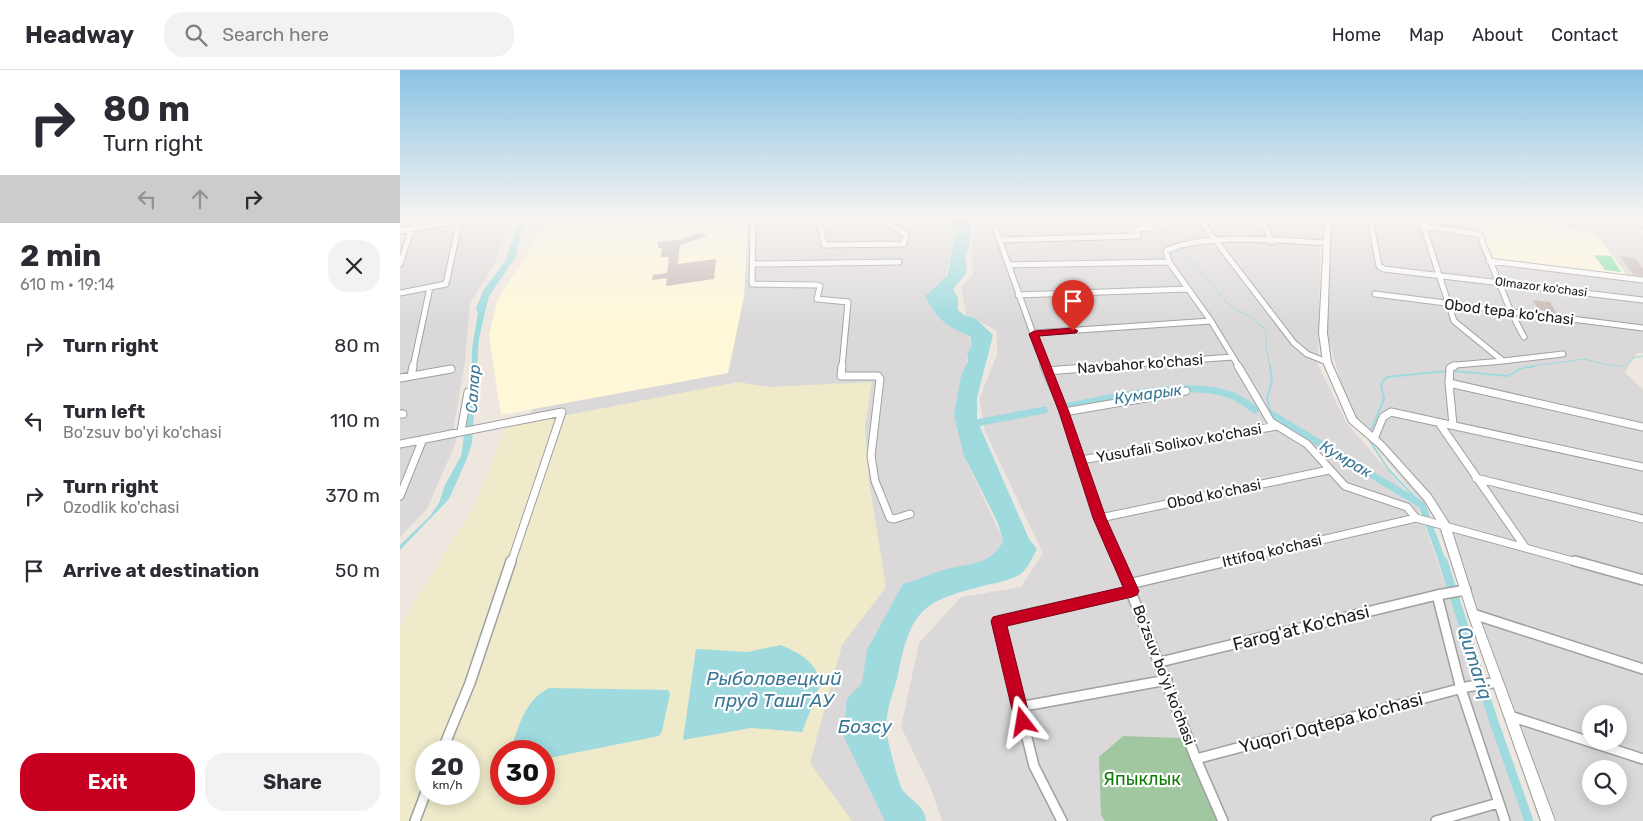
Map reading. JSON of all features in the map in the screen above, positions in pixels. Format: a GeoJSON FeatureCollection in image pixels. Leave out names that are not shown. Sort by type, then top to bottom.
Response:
{"type":"FeatureCollection","features":[{"type":"Feature","properties":{"kind":"street"},"geometry":{"type":"LineString","coordinates":[[400,293],[446,284],[453,254]]}},
{"type":"Feature","properties":{"kind":"street"},"geometry":{"type":"LineString","coordinates":[[753,254],[752,284],[818,285],[820,286],[817,299],[848,302],[841,376],[878,376],[880,379],[870,456],[875,481],[890,518],[894,519],[910,514]]}},
{"type":"Feature","properties":{"kind":"street","name":"Bo'zsuv bo'yi ko'chasi"},"geometry":{"type":"LineString","coordinates":[[1005,254],[1046,371],[1064,412],[1100,518],[1131,587],[1196,759],[1223,821]]}},
{"type":"Feature","properties":{"kind":"street"},"geometry":{"type":"LineString","coordinates":[[1167,254],[1168,262],[1211,321],[1271,422],[1307,444],[1345,486],[1408,507],[1420,519],[1643,580]]}},
{"type":"Feature","properties":{"kind":"street"},"geometry":{"type":"LineString","coordinates":[[1227,254],[1294,343],[1307,354],[1327,362]]}},
{"type":"Feature","properties":{"kind":"street"},"geometry":{"type":"LineString","coordinates":[[1327,254],[1323,333],[1327,362],[1352,420],[1374,439],[1428,498],[1442,524],[1548,821]]}},
{"type":"Feature","properties":{"kind":"street","name":"Olmazor ko'chasi"},"geometry":{"type":"LineString","coordinates":[[1377,254],[1380,268],[1643,300]]}},
{"type":"Feature","properties":{"kind":"street"},"geometry":{"type":"LineString","coordinates":[[1431,254],[1454,321],[1503,361]]}},
{"type":"Feature","properties":{"kind":"street"},"geometry":{"type":"LineString","coordinates":[[1486,254],[1511,312],[1524,337]]}},
{"type":"Feature","properties":{"kind":"street"},"geometry":{"type":"LineString","coordinates":[[1489,261],[1643,280]]}},
{"type":"Feature","properties":{"kind":"street"},"geometry":{"type":"LineString","coordinates":[[753,264],[899,262]]}},
{"type":"Feature","properties":{"kind":"street"},"geometry":{"type":"LineString","coordinates":[[1009,265],[1168,262]]}},
{"type":"Feature","properties":{"kind":"street"},"geometry":{"type":"LineString","coordinates":[[411,376],[430,287]]}},
{"type":"Feature","properties":{"kind":"street"},"geometry":{"type":"LineString","coordinates":[[1018,295],[1188,289]]}},
{"type":"Feature","properties":{"kind":"street","name":"Obod tepa ko'chasi"},"geometry":{"type":"LineString","coordinates":[[1375,294],[1643,328]]}},
{"type":"Feature","properties":{"kind":"street"},"geometry":{"type":"LineString","coordinates":[[1034,334],[1211,321]]}},
{"type":"Feature","properties":{"kind":"street"},"geometry":{"type":"LineString","coordinates":[[1453,426],[1449,383],[1450,368],[1456,365],[1563,354]]}},
{"type":"Feature","properties":{"kind":"street","name":"Navbahor ko'chasi"},"geometry":{"type":"LineString","coordinates":[[1046,371],[1233,356]]}},
{"type":"Feature","properties":{"kind":"street"},"geometry":{"type":"LineString","coordinates":[[400,378],[451,369]]}},
{"type":"Feature","properties":{"kind":"street"},"geometry":{"type":"LineString","coordinates":[[1449,383],[1643,427]]}},
{"type":"Feature","properties":{"kind":"street"},"geometry":{"type":"LineString","coordinates":[[1064,412],[1186,391]]}},
{"type":"Feature","properties":{"kind":"street"},"geometry":{"type":"LineString","coordinates":[[461,431],[468,392]]}},
{"type":"Feature","properties":{"kind":"street"},"geometry":{"type":"LineString","coordinates":[[400,444],[562,412],[470,683],[447,740]]}},
{"type":"Feature","properties":{"kind":"street"},"geometry":{"type":"LineString","coordinates":[[1374,439],[1383,417],[1391,412],[1643,467]]}},
{"type":"Feature","properties":{"kind":"street"},"geometry":{"type":"LineString","coordinates":[[1439,423],[1525,547]]}},
{"type":"Feature","properties":{"kind":"street","name":"Yusufali Solixov ko'chasi"},"geometry":{"type":"LineString","coordinates":[[1081,460],[1277,426]]}},
{"type":"Feature","properties":{"kind":"street"},"geometry":{"type":"LineString","coordinates":[[400,496],[423,439]]}},
{"type":"Feature","properties":{"kind":"street","name":"Obod ko'chasi"},"geometry":{"type":"LineString","coordinates":[[1100,518],[1329,470]]}},
{"type":"Feature","properties":{"kind":"street"},"geometry":{"type":"LineString","coordinates":[[1476,478],[1643,519]]}},
{"type":"Feature","properties":{"kind":"street","name":"Ittifoq ko'chasi"},"geometry":{"type":"LineString","coordinates":[[1019,707],[998,621],[1131,587],[1420,519]]}},
{"type":"Feature","properties":{"kind":"street","name":"Farog'at Ko'chasi"},"geometry":{"type":"LineString","coordinates":[[1160,662],[1466,590]]}},
{"type":"Feature","properties":{"kind":"street"},"geometry":{"type":"LineString","coordinates":[[1439,595],[1463,688],[1498,803],[1506,821]]}},
{"type":"Feature","properties":{"kind":"street"},"geometry":{"type":"LineString","coordinates":[[1473,614],[1643,669]]}},
{"type":"Feature","properties":{"kind":"street"},"geometry":{"type":"LineString","coordinates":[[1062,821],[1034,766],[1019,707],[1167,680]]}},
{"type":"Feature","properties":{"kind":"street","name":"Yuqori Oqtepa ko'chasi"},"geometry":{"type":"LineString","coordinates":[[1196,759],[1463,688],[1498,682]]}},
{"type":"Feature","properties":{"kind":"street"},"geometry":{"type":"LineString","coordinates":[[1510,716],[1643,759]]}},
{"type":"Feature","properties":{"kind":"street"},"geometry":{"type":"LineString","coordinates":[[1436,821],[1498,803]]}},
{"type":"Feature","properties":{"kind":"street"},"geometry":{"type":"LineString","coordinates":[[415,821],[421,805]]}},
{"type":"Feature","properties":{"kind":"shaded area"},"geometry":{"type":"Polygon","coordinates":[[[400,254],[498,254],[470,304],[465,361],[454,426],[456,442],[427,509],[400,537],[400,254]]]}},
{"type":"Feature","properties":{"kind":"shaded area"},"geometry":{"type":"Polygon","coordinates":[[[526,254],[746,254],[744,297],[728,373],[501,415],[489,335],[497,301],[526,254]]]}},
{"type":"Feature","properties":{"kind":"shaded area"},"geometry":{"type":"Polygon","coordinates":[[[584,254],[951,254],[944,280],[933,287],[969,336],[972,345],[967,354],[964,456],[1003,540],[995,554],[977,563],[903,585],[866,695],[901,821],[400,821],[400,815],[415,769],[415,805],[480,805],[480,740],[425,740],[584,254]]]}},
{"type":"Feature","properties":{"kind":"shaded area"},"geometry":{"type":"Polygon","coordinates":[[[971,254],[1320,254],[1318,365],[1346,422],[1418,506],[1528,821],[942,821],[930,786],[901,727],[919,643],[961,597],[1021,587],[1043,553],[985,431],[979,399],[997,355],[997,331],[966,314],[961,286],[973,275],[971,254]]]}},
{"type":"Feature","properties":{"kind":"shaded area"},"geometry":{"type":"Polygon","coordinates":[[[1329,254],[1643,254],[1643,353],[1637,353],[1625,372],[1643,390],[1643,821],[1539,821],[1436,521],[1352,418],[1327,335],[1329,254]]]}},
{"type":"Feature","properties":{"kind":"shaded area"},"geometry":{"type":"Polygon","coordinates":[[[1492,254],[1611,254],[1628,277],[1494,259],[1492,254]]]}},
{"type":"Feature","properties":{"kind":"shaded area"},"geometry":{"type":"Polygon","coordinates":[[[738,382],[769,387],[872,382],[865,427],[869,481],[886,587],[842,645],[810,763],[852,821],[400,821],[400,626],[473,508],[506,427],[738,382]]]}},
{"type":"Feature","properties":{"kind":"green space"},"geometry":{"type":"Polygon","coordinates":[[[1594,255],[1611,256],[1621,272],[1605,270],[1594,255]]]}},
{"type":"Feature","properties":{"kind":"green space","name":"Япыклык"},"geometry":{"type":"Polygon","coordinates":[[[1123,736],[1181,738],[1218,821],[1105,821],[1101,815],[1099,757],[1123,736]]]}},
{"type":"Feature","properties":{"kind":"water","name":"Салар"},"geometry":{"type":"Polygon","coordinates":[[[508,254],[516,254],[489,296],[479,338],[472,443],[466,461],[449,499],[400,550],[400,545],[430,516],[439,503],[445,485],[461,456],[471,387],[472,349],[478,313],[476,309],[483,291],[506,260],[508,254]]]}},
{"type":"Feature","properties":{"kind":"water","name":"Бозсу"},"geometry":{"type":"Polygon","coordinates":[[[951,254],[966,254],[967,267],[965,275],[953,289],[958,298],[958,310],[964,315],[975,318],[993,335],[977,398],[977,420],[1029,539],[1037,549],[1027,567],[1019,575],[948,596],[923,611],[915,621],[908,635],[903,653],[886,726],[891,753],[902,789],[923,811],[926,821],[885,821],[843,735],[847,699],[862,683],[867,650],[903,584],[944,570],[986,559],[993,555],[1003,540],[997,521],[964,456],[954,415],[961,376],[968,361],[967,354],[972,345],[970,336],[943,321],[925,296],[947,276],[951,254]]]}},
{"type":"Feature","properties":{"kind":"water","name":"Рыболовецкий пруд ТашГАУ"},"geometry":{"type":"Polygon","coordinates":[[[781,645],[806,659],[815,669],[821,683],[802,732],[751,728],[683,740],[696,649],[748,652],[781,645]]]}},
{"type":"Feature","properties":{"kind":"water"},"geometry":{"type":"Polygon","coordinates":[[[549,688],[668,690],[670,694],[662,731],[659,736],[555,757],[555,740],[514,740],[528,707],[540,694],[549,688]]]}},
{"type":"Feature","properties":{"kind":"building"},"geometry":{"type":"Polygon","coordinates":[[[661,254],[679,254],[678,264],[716,259],[714,279],[666,286],[667,278],[652,280],[653,275],[667,273],[669,257],[661,257],[661,254]]]}},
{"type":"Feature","properties":{"kind":"building"},"geometry":{"type":"Polygon","coordinates":[[[1620,256],[1635,258],[1643,269],[1643,276],[1633,274],[1620,256]]]}},
{"type":"Feature","properties":{"kind":"building"},"geometry":{"type":"Polygon","coordinates":[[[1533,300],[1550,302],[1556,313],[1539,310],[1533,300]]]}},
{"type":"Feature","properties":{"kind":"waterway"},"geometry":{"type":"LineString","coordinates":[[1183,254],[1189,258],[1230,306],[1252,318],[1266,330],[1266,347],[1270,367]]}},
{"type":"Feature","properties":{"kind":"waterway"},"geometry":{"type":"LineString","coordinates":[[1526,367],[1585,359],[1607,365],[1624,366],[1633,358],[1643,356]]}},
{"type":"Feature","properties":{"kind":"waterway"},"geometry":{"type":"LineString","coordinates":[[1270,366],[1272,381],[1267,398],[1271,414]]}},
{"type":"Feature","properties":{"kind":"waterway"},"geometry":{"type":"LineString","coordinates":[[1453,371],[1508,376],[1522,368],[1535,366]]}},
{"type":"Feature","properties":{"kind":"waterway"},"geometry":{"type":"LineString","coordinates":[[1371,430],[1384,399],[1381,384],[1387,377],[1447,371]]}},
{"type":"Feature","properties":{"kind":"waterway","name":"Кумарык"},"geometry":{"type":"LineString","coordinates":[[1065,407],[1129,394],[1178,389],[1201,389],[1222,392],[1239,399],[1255,410]]}},
{"type":"Feature","properties":{"kind":"waterway","name":"Кумарык"},"geometry":{"type":"LineString","coordinates":[[971,424],[1044,410]]}},
{"type":"Feature","properties":{"kind":"waterway","name":"Кумрак"},"geometry":{"type":"LineString","coordinates":[[1271,414],[1422,505],[1443,563]]}},
{"type":"Feature","properties":{"kind":"waterway"},"geometry":{"type":"LineString","coordinates":[[1370,441],[1388,469],[1422,505]]}},
{"type":"Feature","properties":{"kind":"waterway","name":"Qumariq"},"geometry":{"type":"LineString","coordinates":[[1443,561],[1494,722],[1529,821]]}},
{"type":"Feature","properties":{"kind":"route"},"geometry":{"type":"LineString","coordinates":[[1023,722],[998,621],[1132,591],[1100,518],[1064,412],[1046,371],[1034,334],[1073,331]]}}]}
